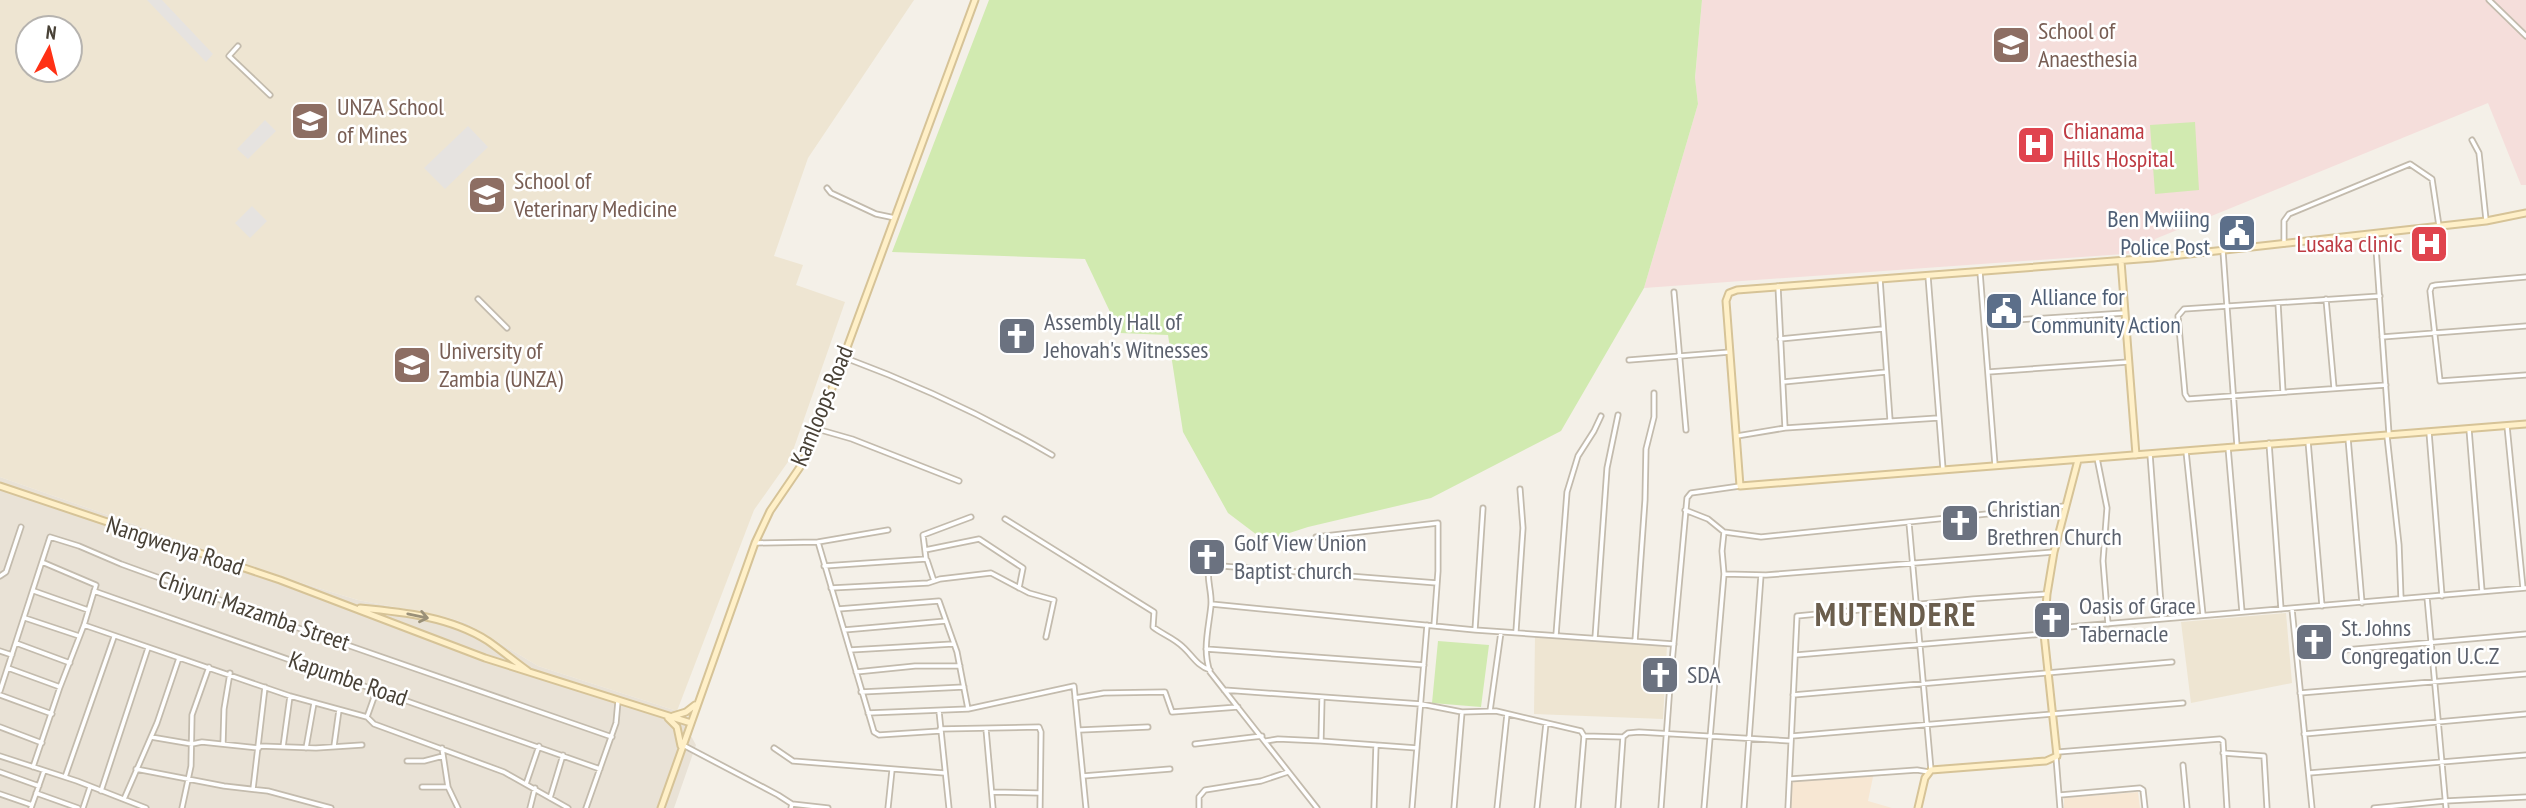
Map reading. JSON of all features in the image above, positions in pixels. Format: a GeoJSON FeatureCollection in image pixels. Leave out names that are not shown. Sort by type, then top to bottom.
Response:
{"type":"FeatureCollection","features":[{"type":"Feature","properties":{"kind":"main road","name":"Kamloops Road"},"geometry":{"type":"LineString","coordinates":[[660,808],[755,543],[770,511],[800,467],[817,429],[975,0]]}},
{"type":"Feature","properties":{"kind":"main road"},"geometry":{"type":"LineString","coordinates":[[2526,213],[2486,221],[2121,261],[1737,290],[1728,293],[1726,301],[1740,486],[2526,424]]}},
{"type":"Feature","properties":{"kind":"main road"},"geometry":{"type":"LineString","coordinates":[[2121,261],[2136,455]]}},
{"type":"Feature","properties":{"kind":"main road"},"geometry":{"type":"LineString","coordinates":[[1917,808],[1930,771],[2046,761],[2057,755],[2045,632],[2047,594],[2054,552],[2078,460]]}},
{"type":"Feature","properties":{"kind":"main road","name":"Nangwenya Road"},"geometry":{"type":"LineString","coordinates":[[0,486],[259,573],[485,659],[691,723]]}},
{"type":"Feature","properties":{"kind":"main road","name":"Nangwenya Road"},"geometry":{"type":"LineString","coordinates":[[350,607],[447,622],[486,640],[531,674]]}},
{"type":"Feature","properties":{"kind":"main road"},"geometry":{"type":"LineString","coordinates":[[663,715],[678,715],[693,708],[698,702]]}},
{"type":"Feature","properties":{"kind":"main road"},"geometry":{"type":"LineString","coordinates":[[663,715],[671,720],[680,736],[679,755]]}},
{"type":"Feature","properties":{"kind":"street"},"geometry":{"type":"LineString","coordinates":[[2489,0],[2526,36]]}},
{"type":"Feature","properties":{"kind":"street"},"geometry":{"type":"LineString","coordinates":[[238,47],[229,56],[270,95]]}},
{"type":"Feature","properties":{"kind":"street"},"geometry":{"type":"LineString","coordinates":[[2472,140],[2479,153],[2486,221]]}},
{"type":"Feature","properties":{"kind":"street"},"geometry":{"type":"LineString","coordinates":[[2284,244],[2284,221],[2288,214],[2410,164],[2432,179],[2439,226]]}},
{"type":"Feature","properties":{"kind":"street"},"geometry":{"type":"LineString","coordinates":[[827,188],[831,193],[876,214],[895,218]]}},
{"type":"Feature","properties":{"kind":"street"},"geometry":{"type":"LineString","coordinates":[[2375,234],[2401,599]]}},
{"type":"Feature","properties":{"kind":"street"},"geometry":{"type":"LineString","coordinates":[[2223,251],[2237,446]]}},
{"type":"Feature","properties":{"kind":"street"},"geometry":{"type":"LineString","coordinates":[[1980,272],[1995,465]]}},
{"type":"Feature","properties":{"kind":"street"},"geometry":{"type":"LineString","coordinates":[[1928,276],[1943,469]]}},
{"type":"Feature","properties":{"kind":"street"},"geometry":{"type":"LineString","coordinates":[[2526,277],[2432,286],[2430,291],[2440,380],[2526,375]]}},
{"type":"Feature","properties":{"kind":"street"},"geometry":{"type":"LineString","coordinates":[[1880,279],[1890,421]]}},
{"type":"Feature","properties":{"kind":"street"},"geometry":{"type":"LineString","coordinates":[[1778,286],[1785,428]]}},
{"type":"Feature","properties":{"kind":"street"},"geometry":{"type":"LineString","coordinates":[[1674,292],[1686,430]]}},
{"type":"Feature","properties":{"kind":"street"},"geometry":{"type":"LineString","coordinates":[[2379,296],[2184,309],[2178,316],[2185,394],[2188,399],[2386,385]]}},
{"type":"Feature","properties":{"kind":"street"},"geometry":{"type":"LineString","coordinates":[[478,299],[507,328]]}},
{"type":"Feature","properties":{"kind":"street"},"geometry":{"type":"LineString","coordinates":[[2326,299],[2334,388]]}},
{"type":"Feature","properties":{"kind":"street"},"geometry":{"type":"LineString","coordinates":[[2278,303],[2283,392]]}},
{"type":"Feature","properties":{"kind":"street"},"geometry":{"type":"LineString","coordinates":[[1985,322],[2124,313]]}},
{"type":"Feature","properties":{"kind":"street"},"geometry":{"type":"LineString","coordinates":[[2382,337],[2526,326]]}},
{"type":"Feature","properties":{"kind":"street"},"geometry":{"type":"LineString","coordinates":[[1780,339],[1882,329]]}},
{"type":"Feature","properties":{"kind":"street"},"geometry":{"type":"LineString","coordinates":[[1629,360],[1730,352]]}},
{"type":"Feature","properties":{"kind":"street"},"geometry":{"type":"LineString","coordinates":[[843,357],[881,370],[995,422],[1052,456]]}},
{"type":"Feature","properties":{"kind":"street"},"geometry":{"type":"LineString","coordinates":[[1988,372],[2128,362]]}},
{"type":"Feature","properties":{"kind":"street"},"geometry":{"type":"LineString","coordinates":[[1783,382],[1886,372]]}},
{"type":"Feature","properties":{"kind":"street"},"geometry":{"type":"LineString","coordinates":[[1635,641],[1646,449],[1654,417],[1654,393]]}},
{"type":"Feature","properties":{"kind":"street"},"geometry":{"type":"LineString","coordinates":[[1595,638],[1607,468],[1618,415]]}},
{"type":"Feature","properties":{"kind":"street"},"geometry":{"type":"LineString","coordinates":[[1556,635],[1567,492],[1577,456],[1601,416]]}},
{"type":"Feature","properties":{"kind":"street"},"geometry":{"type":"LineString","coordinates":[[1737,436],[1785,428],[1938,418]]}},
{"type":"Feature","properties":{"kind":"street"},"geometry":{"type":"LineString","coordinates":[[1796,654],[2203,615],[2525,588],[2506,424]]}},
{"type":"Feature","properties":{"kind":"street"},"geometry":{"type":"LineString","coordinates":[[2469,427],[2482,592]]}},
{"type":"Feature","properties":{"kind":"street"},"geometry":{"type":"LineString","coordinates":[[817,429],[852,439],[959,481]]}},
{"type":"Feature","properties":{"kind":"street"},"geometry":{"type":"LineString","coordinates":[[2429,430],[2442,596]]}},
{"type":"Feature","properties":{"kind":"street"},"geometry":{"type":"LineString","coordinates":[[2348,438],[2362,603]]}},
{"type":"Feature","properties":{"kind":"street"},"geometry":{"type":"LineString","coordinates":[[2308,441],[2322,606]]}},
{"type":"Feature","properties":{"kind":"street"},"geometry":{"type":"LineString","coordinates":[[2269,443],[2281,610]]}},
{"type":"Feature","properties":{"kind":"street"},"geometry":{"type":"LineString","coordinates":[[2228,447],[2242,612]]}},
{"type":"Feature","properties":{"kind":"street"},"geometry":{"type":"LineString","coordinates":[[2186,451],[2203,615]]}},
{"type":"Feature","properties":{"kind":"street"},"geometry":{"type":"LineString","coordinates":[[2150,454],[2162,619]]}},
{"type":"Feature","properties":{"kind":"street"},"geometry":{"type":"LineString","coordinates":[[2097,458],[2107,508],[2103,561],[2108,624]]}},
{"type":"Feature","properties":{"kind":"street"},"geometry":{"type":"LineString","coordinates":[[1661,808],[1687,498],[1691,493],[1740,486]]}},
{"type":"Feature","properties":{"kind":"street"},"geometry":{"type":"LineString","coordinates":[[1516,631],[1523,528],[1520,489]]}},
{"type":"Feature","properties":{"kind":"street"},"geometry":{"type":"LineString","coordinates":[[1685,510],[1708,519],[1724,532],[1761,537],[2065,506]]}},
{"type":"Feature","properties":{"kind":"street"},"geometry":{"type":"LineString","coordinates":[[1475,630],[1483,508]]}},
{"type":"Feature","properties":{"kind":"street"},"geometry":{"type":"LineString","coordinates":[[934,581],[926,559],[924,534],[971,517]]}},
{"type":"Feature","properties":{"kind":"street"},"geometry":{"type":"LineString","coordinates":[[1005,519],[1154,612],[1155,630],[1175,640],[1199,665],[1210,670]]}},
{"type":"Feature","properties":{"kind":"street"},"geometry":{"type":"LineString","coordinates":[[1316,537],[1438,523],[1434,626]]}},
{"type":"Feature","properties":{"kind":"street"},"geometry":{"type":"LineString","coordinates":[[1790,779],[1930,771],[1909,523]]}},
{"type":"Feature","properties":{"kind":"street"},"geometry":{"type":"LineString","coordinates":[[0,576],[6,572],[21,527]]}},
{"type":"Feature","properties":{"kind":"street"},"geometry":{"type":"LineString","coordinates":[[755,543],[818,542],[888,530]]}},
{"type":"Feature","properties":{"kind":"street"},"geometry":{"type":"LineString","coordinates":[[1704,808],[1724,574],[1724,532]]}},
{"type":"Feature","properties":{"kind":"street","name":"Chiyuni Mazamba Street"},"geometry":{"type":"LineString","coordinates":[[0,693],[50,537],[281,622],[611,737]]}},
{"type":"Feature","properties":{"kind":"street"},"geometry":{"type":"LineString","coordinates":[[925,550],[979,539],[1023,568],[1019,588]]}},
{"type":"Feature","properties":{"kind":"street"},"geometry":{"type":"LineString","coordinates":[[818,542],[868,713],[877,734],[1039,727],[1040,808]]}},
{"type":"Feature","properties":{"kind":"street"},"geometry":{"type":"LineString","coordinates":[[1724,574],[1761,575],[2054,552]]}},
{"type":"Feature","properties":{"kind":"street"},"geometry":{"type":"LineString","coordinates":[[824,566],[926,559]]}},
{"type":"Feature","properties":{"kind":"street","name":"Kapumbe Road"},"geometry":{"type":"LineString","coordinates":[[42,562],[96,584],[94,591],[600,769]]}},
{"type":"Feature","properties":{"kind":"street"},"geometry":{"type":"LineString","coordinates":[[1314,807],[1210,670],[1206,649],[1211,604],[1208,568],[1212,565],[1437,583]]}},
{"type":"Feature","properties":{"kind":"street"},"geometry":{"type":"LineString","coordinates":[[831,588],[934,581],[991,573],[1019,588],[1054,600],[1046,637]]}},
{"type":"Feature","properties":{"kind":"street"},"geometry":{"type":"LineString","coordinates":[[1744,808],[1761,575]]}},
{"type":"Feature","properties":{"kind":"street"},"geometry":{"type":"LineString","coordinates":[[34,591],[88,610]]}},
{"type":"Feature","properties":{"kind":"street"},"geometry":{"type":"LineString","coordinates":[[33,767],[60,687],[85,625],[94,591]]}},
{"type":"Feature","properties":{"kind":"street"},"geometry":{"type":"LineString","coordinates":[[1788,808],[1797,616],[2047,594]]}},
{"type":"Feature","properties":{"kind":"street"},"geometry":{"type":"LineString","coordinates":[[2427,597],[2446,808]]}},
{"type":"Feature","properties":{"kind":"street"},"geometry":{"type":"LineString","coordinates":[[838,609],[939,601],[960,666],[968,709]]}},
{"type":"Feature","properties":{"kind":"street"},"geometry":{"type":"LineString","coordinates":[[1211,604],[1475,630],[1674,644]]}},
{"type":"Feature","properties":{"kind":"street"},"geometry":{"type":"LineString","coordinates":[[2292,609],[2312,808]]}},
{"type":"Feature","properties":{"kind":"street"},"geometry":{"type":"LineString","coordinates":[[25,618],[80,636]]}},
{"type":"Feature","properties":{"kind":"street"},"geometry":{"type":"LineString","coordinates":[[844,630],[946,621]]}},
{"type":"Feature","properties":{"kind":"street"},"geometry":{"type":"LineString","coordinates":[[85,625],[290,696],[367,717],[374,724],[484,764],[535,788],[568,808]]}},
{"type":"Feature","properties":{"kind":"street"},"geometry":{"type":"LineString","coordinates":[[1412,808],[1427,625]]}},
{"type":"Feature","properties":{"kind":"street"},"geometry":{"type":"LineString","coordinates":[[1490,711],[1501,632]]}},
{"type":"Feature","properties":{"kind":"street"},"geometry":{"type":"LineString","coordinates":[[2345,650],[2526,634]]}},
{"type":"Feature","properties":{"kind":"street"},"geometry":{"type":"LineString","coordinates":[[65,777],[114,636]]}},
{"type":"Feature","properties":{"kind":"street"},"geometry":{"type":"LineString","coordinates":[[16,643],[70,663]]}},
{"type":"Feature","properties":{"kind":"street"},"geometry":{"type":"LineString","coordinates":[[850,650],[954,644]]}},
{"type":"Feature","properties":{"kind":"street"},"geometry":{"type":"LineString","coordinates":[[101,791],[148,648]]}},
{"type":"Feature","properties":{"kind":"street"},"geometry":{"type":"LineString","coordinates":[[1206,649],[1424,665]]}},
{"type":"Feature","properties":{"kind":"street"},"geometry":{"type":"LineString","coordinates":[[0,651],[12,655]]}},
{"type":"Feature","properties":{"kind":"street"},"geometry":{"type":"LineString","coordinates":[[123,799],[151,737],[179,658]]}},
{"type":"Feature","properties":{"kind":"street"},"geometry":{"type":"LineString","coordinates":[[1793,695],[2172,662]]}},
{"type":"Feature","properties":{"kind":"street"},"geometry":{"type":"LineString","coordinates":[[856,672],[915,666],[960,666]]}},
{"type":"Feature","properties":{"kind":"street"},"geometry":{"type":"LineString","coordinates":[[181,808],[189,780],[192,715],[209,667]]}},
{"type":"Feature","properties":{"kind":"street"},"geometry":{"type":"LineString","coordinates":[[8,668],[60,687]]}},
{"type":"Feature","properties":{"kind":"street"},"geometry":{"type":"LineString","coordinates":[[223,743],[224,709],[230,673]]}},
{"type":"Feature","properties":{"kind":"street"},"geometry":{"type":"LineString","coordinates":[[2300,693],[2526,674]]}},
{"type":"Feature","properties":{"kind":"street"},"geometry":{"type":"LineString","coordinates":[[868,713],[968,709],[1074,686],[1086,808]]}},
{"type":"Feature","properties":{"kind":"street"},"geometry":{"type":"LineString","coordinates":[[253,789],[265,687]]}},
{"type":"Feature","properties":{"kind":"street"},"geometry":{"type":"LineString","coordinates":[[862,691],[965,687]]}},
{"type":"Feature","properties":{"kind":"street"},"geometry":{"type":"LineString","coordinates":[[367,717],[377,689]]}},
{"type":"Feature","properties":{"kind":"street"},"geometry":{"type":"LineString","coordinates":[[1224,690],[1421,704],[1462,712],[1490,711],[1581,731],[1584,736],[1578,808]]}},
{"type":"Feature","properties":{"kind":"street"},"geometry":{"type":"LineString","coordinates":[[1075,698],[1104,693],[1165,692],[1172,712],[1238,707]]}},
{"type":"Feature","properties":{"kind":"street"},"geometry":{"type":"LineString","coordinates":[[0,693],[52,714]]}},
{"type":"Feature","properties":{"kind":"street"},"geometry":{"type":"LineString","coordinates":[[283,747],[290,696]]}},
{"type":"Feature","properties":{"kind":"street"},"geometry":{"type":"LineString","coordinates":[[1321,741],[1322,697]]}},
{"type":"Feature","properties":{"kind":"street"},"geometry":{"type":"LineString","coordinates":[[586,808],[616,723],[618,701]]}},
{"type":"Feature","properties":{"kind":"street"},"geometry":{"type":"LineString","coordinates":[[1584,736],[1623,737],[1628,733],[1666,733],[1749,740],[1792,738],[2183,702]]}},
{"type":"Feature","properties":{"kind":"street"},"geometry":{"type":"LineString","coordinates":[[306,748],[314,703]]}},
{"type":"Feature","properties":{"kind":"street"},"geometry":{"type":"LineString","coordinates":[[334,747],[339,710]]}},
{"type":"Feature","properties":{"kind":"street"},"geometry":{"type":"LineString","coordinates":[[939,711],[949,808]]}},
{"type":"Feature","properties":{"kind":"street"},"geometry":{"type":"LineString","coordinates":[[1454,808],[1462,712]]}},
{"type":"Feature","properties":{"kind":"street"},"geometry":{"type":"LineString","coordinates":[[1497,808],[1507,714]]}},
{"type":"Feature","properties":{"kind":"street"},"geometry":{"type":"LineString","coordinates":[[2304,734],[2526,714]]}},
{"type":"Feature","properties":{"kind":"street"},"geometry":{"type":"LineString","coordinates":[[1537,808],[1546,723]]}},
{"type":"Feature","properties":{"kind":"street"},"geometry":{"type":"LineString","coordinates":[[0,727],[42,743]]}},
{"type":"Feature","properties":{"kind":"street"},"geometry":{"type":"LineString","coordinates":[[1079,730],[1148,727]]}},
{"type":"Feature","properties":{"kind":"street"},"geometry":{"type":"LineString","coordinates":[[986,729],[992,808]]}},
{"type":"Feature","properties":{"kind":"street"},"geometry":{"type":"LineString","coordinates":[[1195,744],[1262,736]]}},
{"type":"Feature","properties":{"kind":"street"},"geometry":{"type":"LineString","coordinates":[[151,737],[192,744],[202,742],[259,747],[306,748],[362,744]]}},
{"type":"Feature","properties":{"kind":"street"},"geometry":{"type":"LineString","coordinates":[[1618,808],[1623,737]]}},
{"type":"Feature","properties":{"kind":"street"},"geometry":{"type":"LineString","coordinates":[[2060,808],[2057,755],[2220,738],[2223,741],[2227,808]]}},
{"type":"Feature","properties":{"kind":"street"},"geometry":{"type":"LineString","coordinates":[[1266,741],[1278,739],[1417,748]]}},
{"type":"Feature","properties":{"kind":"street"},"geometry":{"type":"LineString","coordinates":[[683,745],[758,784],[792,806],[828,808]]}},
{"type":"Feature","properties":{"kind":"street"},"geometry":{"type":"LineString","coordinates":[[1374,808],[1376,745]]}},
{"type":"Feature","properties":{"kind":"street"},"geometry":{"type":"LineString","coordinates":[[526,784],[539,746]]}},
{"type":"Feature","properties":{"kind":"street"},"geometry":{"type":"LineString","coordinates":[[442,748],[448,787],[458,808]]}},
{"type":"Feature","properties":{"kind":"street"},"geometry":{"type":"LineString","coordinates":[[774,748],[793,761],[944,773]]}},
{"type":"Feature","properties":{"kind":"street"},"geometry":{"type":"LineString","coordinates":[[2223,753],[2264,756],[2267,808]]}},
{"type":"Feature","properties":{"kind":"street"},"geometry":{"type":"LineString","coordinates":[[550,798],[563,755]]}},
{"type":"Feature","properties":{"kind":"street"},"geometry":{"type":"LineString","coordinates":[[2309,773],[2526,755]]}},
{"type":"Feature","properties":{"kind":"street"},"geometry":{"type":"LineString","coordinates":[[0,756],[90,786],[123,799],[132,806],[146,808]]}},
{"type":"Feature","properties":{"kind":"street"},"geometry":{"type":"LineString","coordinates":[[407,761],[424,761],[443,756]]}},
{"type":"Feature","properties":{"kind":"street"},"geometry":{"type":"LineString","coordinates":[[2183,765],[2187,808]]}},
{"type":"Feature","properties":{"kind":"street"},"geometry":{"type":"LineString","coordinates":[[136,769],[253,789],[331,808]]}},
{"type":"Feature","properties":{"kind":"street"},"geometry":{"type":"LineString","coordinates":[[1083,776],[1170,769]]}},
{"type":"Feature","properties":{"kind":"street"},"geometry":{"type":"LineString","coordinates":[[888,808],[891,770]]}},
{"type":"Feature","properties":{"kind":"street"},"geometry":{"type":"LineString","coordinates":[[0,794],[32,806],[44,771]]}},
{"type":"Feature","properties":{"kind":"street"},"geometry":{"type":"LineString","coordinates":[[0,772],[39,786]]}},
{"type":"Feature","properties":{"kind":"street"},"geometry":{"type":"LineString","coordinates":[[1199,808],[1199,797],[1205,790],[1261,781],[1289,772]]}},
{"type":"Feature","properties":{"kind":"street"},"geometry":{"type":"LineString","coordinates":[[83,808],[90,786]]}},
{"type":"Feature","properties":{"kind":"street"},"geometry":{"type":"LineString","coordinates":[[422,787],[448,787]]}},
{"type":"Feature","properties":{"kind":"street"},"geometry":{"type":"LineString","coordinates":[[530,808],[535,788]]}},
{"type":"Feature","properties":{"kind":"street"},"geometry":{"type":"LineString","coordinates":[[2060,795],[2140,788],[2143,790],[2145,808]]}},
{"type":"Feature","properties":{"kind":"street"},"geometry":{"type":"LineString","coordinates":[[991,792],[1039,793]]}},
{"type":"Feature","properties":{"kind":"street"},"geometry":{"type":"LineString","coordinates":[[36,793],[78,808]]}},
{"type":"Feature","properties":{"kind":"street"},"geometry":{"type":"LineString","coordinates":[[2374,808],[2526,797]]}},
{"type":"Feature","properties":{"kind":"shaded area","name":"University of Zambia (UNZA)"},"geometry":{"type":"Polygon","coordinates":[[[0,0],[914,0],[808,158],[774,256],[803,265],[796,285],[845,302],[790,459],[754,510],[677,711],[538,666],[466,623],[358,600],[295,581],[0,477],[0,0]]]}},
{"type":"Feature","properties":{"kind":"shaded area"},"geometry":{"type":"Polygon","coordinates":[[[147,0],[162,0],[213,54],[206,62],[147,0]]]}},
{"type":"Feature","properties":{"kind":"shaded area","name":"Chianama Hills Hospital"},"geometry":{"type":"Polygon","coordinates":[[[1702,0],[2526,0],[2526,185],[2521,185],[2488,103],[2155,239],[2152,252],[1644,288],[1698,104],[1695,79],[1702,0]]]}},
{"type":"Feature","properties":{"kind":"shaded area"},"geometry":{"type":"Polygon","coordinates":[[[265,120],[276,131],[248,159],[237,149],[265,120]]]}},
{"type":"Feature","properties":{"kind":"shaded area"},"geometry":{"type":"Polygon","coordinates":[[[468,126],[488,147],[445,189],[424,168],[468,126]]]}},
{"type":"Feature","properties":{"kind":"shaded area"},"geometry":{"type":"Polygon","coordinates":[[[252,206],[267,221],[250,238],[235,223],[252,206]]]}},
{"type":"Feature","properties":{"kind":"shaded area"},"geometry":{"type":"Polygon","coordinates":[[[0,477],[295,581],[358,600],[466,623],[538,666],[677,711],[696,745],[674,808],[0,808],[0,477]]]}},
{"type":"Feature","properties":{"kind":"shaded area"},"geometry":{"type":"Polygon","coordinates":[[[2286,613],[2292,683],[2191,703],[2181,622],[2286,613]]]}},
{"type":"Feature","properties":{"kind":"shaded area"},"geometry":{"type":"Polygon","coordinates":[[[1535,635],[1667,646],[1663,719],[1534,714],[1535,635]]]}},
{"type":"Feature","properties":{"kind":"shaded area"},"geometry":{"type":"Polygon","coordinates":[[[1874,772],[1868,801],[1892,808],[1789,808],[1790,778],[1874,772]]]}},
{"type":"Feature","properties":{"kind":"shaded area"},"geometry":{"type":"Polygon","coordinates":[[[2138,792],[2140,808],[2064,808],[2064,798],[2138,792]]]}},
{"type":"Feature","properties":{"kind":"green space"},"geometry":{"type":"Polygon","coordinates":[[[989,0],[1702,0],[1695,78],[1698,104],[1644,288],[1561,431],[1431,498],[1308,527],[1265,541],[1228,513],[1183,432],[1168,335],[1120,333],[1085,259],[892,252],[989,0]]]}},
{"type":"Feature","properties":{"kind":"green space"},"geometry":{"type":"Polygon","coordinates":[[[2195,122],[2199,190],[2155,194],[2150,125],[2195,122]]]}},
{"type":"Feature","properties":{"kind":"green space"},"geometry":{"type":"Polygon","coordinates":[[[1438,641],[1489,645],[1481,707],[1432,703],[1438,641]]]}},
{"type":"Feature","properties":{"kind":"place","name":"School of Anaesthesia"},"geometry":{"type":"Point","coordinates":[2011,45]}},
{"type":"Feature","properties":{"kind":"place","name":"UNZA School of Mines"},"geometry":{"type":"Point","coordinates":[310,121]}},
{"type":"Feature","properties":{"kind":"place","name":"Chianama Hills Hospital"},"geometry":{"type":"Point","coordinates":[2036,145]}},
{"type":"Feature","properties":{"kind":"place","name":"School of Veterinary Medicine"},"geometry":{"type":"Point","coordinates":[487,195]}},
{"type":"Feature","properties":{"kind":"place","name":"Ben Mwiiing Police Post"},"geometry":{"type":"Point","coordinates":[2237,233]}},
{"type":"Feature","properties":{"kind":"place","name":"Lusaka clinic"},"geometry":{"type":"Point","coordinates":[2429,244]}},
{"type":"Feature","properties":{"kind":"place","name":"Alliance for Community Action"},"geometry":{"type":"Point","coordinates":[2004,311]}},
{"type":"Feature","properties":{"kind":"place","name":"Assembly Hall of Jehovah's Witnesses"},"geometry":{"type":"Point","coordinates":[1017,336]}},
{"type":"Feature","properties":{"kind":"place","name":"University of Zambia (UNZA)"},"geometry":{"type":"Point","coordinates":[412,365]}},
{"type":"Feature","properties":{"kind":"place","name":"Christian Brethren Church"},"geometry":{"type":"Point","coordinates":[1960,523]}},
{"type":"Feature","properties":{"kind":"place","name":"Golf View Union Baptist church"},"geometry":{"type":"Point","coordinates":[1207,557]}},
{"type":"Feature","properties":{"kind":"place","name":"Oasis of Grace Tabernacle"},"geometry":{"type":"Point","coordinates":[2052,620]}},
{"type":"Feature","properties":{"kind":"place","name":"St. Johns Congregation U.C.Z"},"geometry":{"type":"Point","coordinates":[2314,642]}},
{"type":"Feature","properties":{"kind":"place","name":"SDA"},"geometry":{"type":"Point","coordinates":[1660,675]}},
{"type":"Feature","properties":{"kind":"district","name":"MUTENDERE"},"geometry":{"type":"Point","coordinates":[1896,615]}}]}
